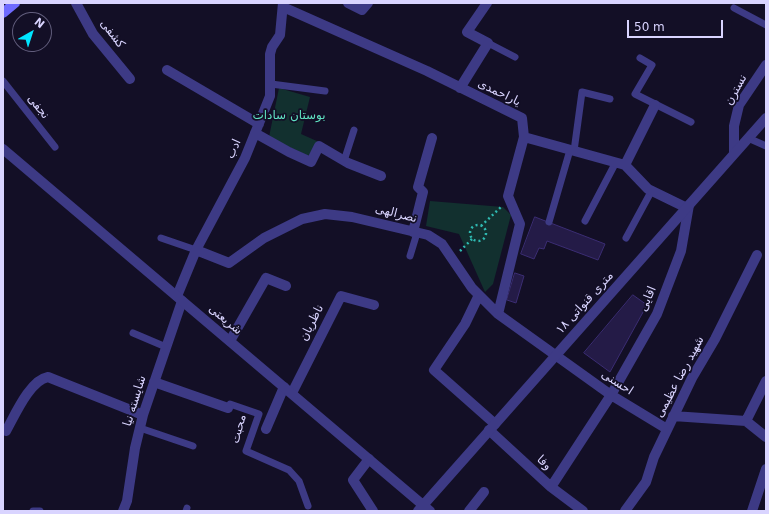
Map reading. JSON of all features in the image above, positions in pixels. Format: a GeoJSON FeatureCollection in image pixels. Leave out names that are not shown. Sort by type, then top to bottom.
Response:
{"type":"FeatureCollection","features":[{"type":"Feature","properties":{"kind":"main road"},"geometry":{"type":"LineString","coordinates":[[3,14],[15,3]]}},
{"type":"Feature","properties":{"kind":"street","name":"کشفی"},"geometry":{"type":"LineString","coordinates":[[76,3],[93,34],[130,79]]}},
{"type":"Feature","properties":{"kind":"street"},"geometry":{"type":"LineString","coordinates":[[348,3],[362,10],[368,3]]}},
{"type":"Feature","properties":{"kind":"street"},"geometry":{"type":"LineString","coordinates":[[460,88],[488,43],[467,32],[487,3]]}},
{"type":"Feature","properties":{"kind":"street","name":"ادب"},"geometry":{"type":"LineString","coordinates":[[180,299],[196,250],[245,158],[270,96],[270,54],[272,47],[280,35],[283,5]]}},
{"type":"Feature","properties":{"kind":"street","name":"یاراحمدی"},"geometry":{"type":"LineString","coordinates":[[283,5],[522,118],[524,137]]}},
{"type":"Feature","properties":{"kind":"street","name":"نسترن"},"geometry":{"type":"LineString","coordinates":[[734,154],[734,126],[739,105],[766,65]]}},
{"type":"Feature","properties":{"kind":"street"},"geometry":{"type":"LineString","coordinates":[[168,70],[289,152],[311,162],[319,146],[344,161],[381,176]]}},
{"type":"Feature","properties":{"kind":"street"},"geometry":{"type":"LineString","coordinates":[[620,164],[655,104]]}},
{"type":"Feature","properties":{"kind":"street","name":"۱۸ متری قنواتی"},"geometry":{"type":"LineString","coordinates":[[424,509],[492,427],[766,118]]}},
{"type":"Feature","properties":{"kind":"street"},"geometry":{"type":"LineString","coordinates":[[498,314],[520,224],[508,196],[524,137],[620,164],[652,190],[688,206]]}},
{"type":"Feature","properties":{"kind":"street"},"geometry":{"type":"LineString","coordinates":[[415,233],[423,192],[418,187],[432,138]]}},
{"type":"Feature","properties":{"kind":"street","name":"شریعتی"},"geometry":{"type":"LineString","coordinates":[[3,149],[369,459],[424,509]]}},
{"type":"Feature","properties":{"kind":"street","name":"اقایی"},"geometry":{"type":"LineString","coordinates":[[551,487],[611,395],[657,314],[682,251],[688,206]]}},
{"type":"Feature","properties":{"kind":"street","name":"نصرالهی"},"geometry":{"type":"LineString","coordinates":[[196,250],[229,263],[264,238],[302,219],[325,214],[352,216],[415,233],[428,235],[442,244],[479,295],[498,314],[555,356]]}},
{"type":"Feature","properties":{"kind":"street","name":"شهید رضا عظیمی"},"geometry":{"type":"LineString","coordinates":[[625,511],[646,482],[673,416],[692,378],[715,339],[757,255]]}},
{"type":"Feature","properties":{"kind":"street"},"geometry":{"type":"LineString","coordinates":[[230,341],[266,278],[286,286]]}},
{"type":"Feature","properties":{"kind":"street","name":"وفا"},"geometry":{"type":"LineString","coordinates":[[479,295],[465,324],[434,370],[551,487],[583,511]]}},
{"type":"Feature","properties":{"kind":"street","name":"ناظریان"},"geometry":{"type":"LineString","coordinates":[[288,390],[341,296],[374,305]]}},
{"type":"Feature","properties":{"kind":"street","name":"شایسته نیا"},"geometry":{"type":"LineString","coordinates":[[123,511],[127,501],[134,448],[180,299]]}},
{"type":"Feature","properties":{"kind":"street","name":"احسنی"},"geometry":{"type":"LineString","coordinates":[[555,356],[611,395],[667,429]]}},
{"type":"Feature","properties":{"kind":"street"},"geometry":{"type":"LineString","coordinates":[[6,431],[32,388],[41,378],[48,378],[143,415]]}},
{"type":"Feature","properties":{"kind":"street"},"geometry":{"type":"LineString","coordinates":[[746,421],[766,381]]}},
{"type":"Feature","properties":{"kind":"street","name":"محبت"},"geometry":{"type":"LineString","coordinates":[[154,382],[228,408]]}},
{"type":"Feature","properties":{"kind":"street"},"geometry":{"type":"LineString","coordinates":[[266,429],[288,390]]}},
{"type":"Feature","properties":{"kind":"street"},"geometry":{"type":"LineString","coordinates":[[673,416],[746,421],[766,437]]}},
{"type":"Feature","properties":{"kind":"street"},"geometry":{"type":"LineString","coordinates":[[369,459],[353,480],[373,511]]}},
{"type":"Feature","properties":{"kind":"street"},"geometry":{"type":"LineString","coordinates":[[752,511],[766,469]]}},
{"type":"Feature","properties":{"kind":"street"},"geometry":{"type":"LineString","coordinates":[[469,511],[484,492]]}},
{"type":"Feature","properties":{"kind":"lane"},"geometry":{"type":"LineString","coordinates":[[734,8],[766,25]]}},
{"type":"Feature","properties":{"kind":"lane"},"geometry":{"type":"LineString","coordinates":[[488,43],[515,57]]}},
{"type":"Feature","properties":{"kind":"lane"},"geometry":{"type":"LineString","coordinates":[[640,58],[652,65],[635,94],[691,122]]}},
{"type":"Feature","properties":{"kind":"lane","name":"نجفی"},"geometry":{"type":"LineString","coordinates":[[3,81],[55,147]]}},
{"type":"Feature","properties":{"kind":"lane"},"geometry":{"type":"LineString","coordinates":[[271,84],[325,91]]}},
{"type":"Feature","properties":{"kind":"lane"},"geometry":{"type":"LineString","coordinates":[[549,222],[572,150],[582,92],[610,99]]}},
{"type":"Feature","properties":{"kind":"lane"},"geometry":{"type":"LineString","coordinates":[[344,161],[354,130]]}},
{"type":"Feature","properties":{"kind":"lane"},"geometry":{"type":"LineString","coordinates":[[748,138],[766,146]]}},
{"type":"Feature","properties":{"kind":"lane"},"geometry":{"type":"LineString","coordinates":[[585,220],[620,164]]}},
{"type":"Feature","properties":{"kind":"lane"},"geometry":{"type":"LineString","coordinates":[[626,238],[652,190]]}},
{"type":"Feature","properties":{"kind":"lane"},"geometry":{"type":"LineString","coordinates":[[410,256],[415,233]]}},
{"type":"Feature","properties":{"kind":"lane"},"geometry":{"type":"LineString","coordinates":[[161,238],[196,250]]}},
{"type":"Feature","properties":{"kind":"lane"},"geometry":{"type":"LineString","coordinates":[[133,333],[166,347]]}},
{"type":"Feature","properties":{"kind":"lane","name":"محبت"},"geometry":{"type":"LineString","coordinates":[[228,408],[230,404],[259,414],[246,451],[288,470],[299,481],[308,506]]}},
{"type":"Feature","properties":{"kind":"lane"},"geometry":{"type":"LineString","coordinates":[[140,428],[193,446]]}},
{"type":"Feature","properties":{"kind":"lane"},"geometry":{"type":"LineString","coordinates":[[33,511],[40,511]]}},
{"type":"Feature","properties":{"kind":"path"},"geometry":{"type":"LineString","coordinates":[[472,239],[470,235],[471,230],[476,226],[481,226],[501,207],[508,196]]}},
{"type":"Feature","properties":{"kind":"path"},"geometry":{"type":"LineString","coordinates":[[472,239],[480,241],[484,238],[485,230],[481,226]]}},
{"type":"Feature","properties":{"kind":"path"},"geometry":{"type":"LineString","coordinates":[[453,259],[472,239]]}},
{"type":"Feature","properties":{"kind":"green space","name":"بوستان سادات"},"geometry":{"type":"Polygon","coordinates":[[[279,88],[310,97],[301,134],[319,142],[308,156],[269,137],[279,88]]]}},
{"type":"Feature","properties":{"kind":"green space"},"geometry":{"type":"Polygon","coordinates":[[[430,201],[503,207],[511,215],[493,284],[485,292],[459,234],[426,226],[430,201]]]}},
{"type":"Feature","properties":{"kind":"building"},"geometry":{"type":"Polygon","coordinates":[[[535,217],[605,244],[598,260],[547,241],[544,249],[539,248],[534,259],[521,254],[535,217]]]}},
{"type":"Feature","properties":{"kind":"building"},"geometry":{"type":"Polygon","coordinates":[[[515,273],[524,276],[516,303],[507,300],[515,273]]]}},
{"type":"Feature","properties":{"kind":"building"},"geometry":{"type":"Polygon","coordinates":[[[633,295],[647,305],[610,372],[584,353],[633,295]]]}}]}
